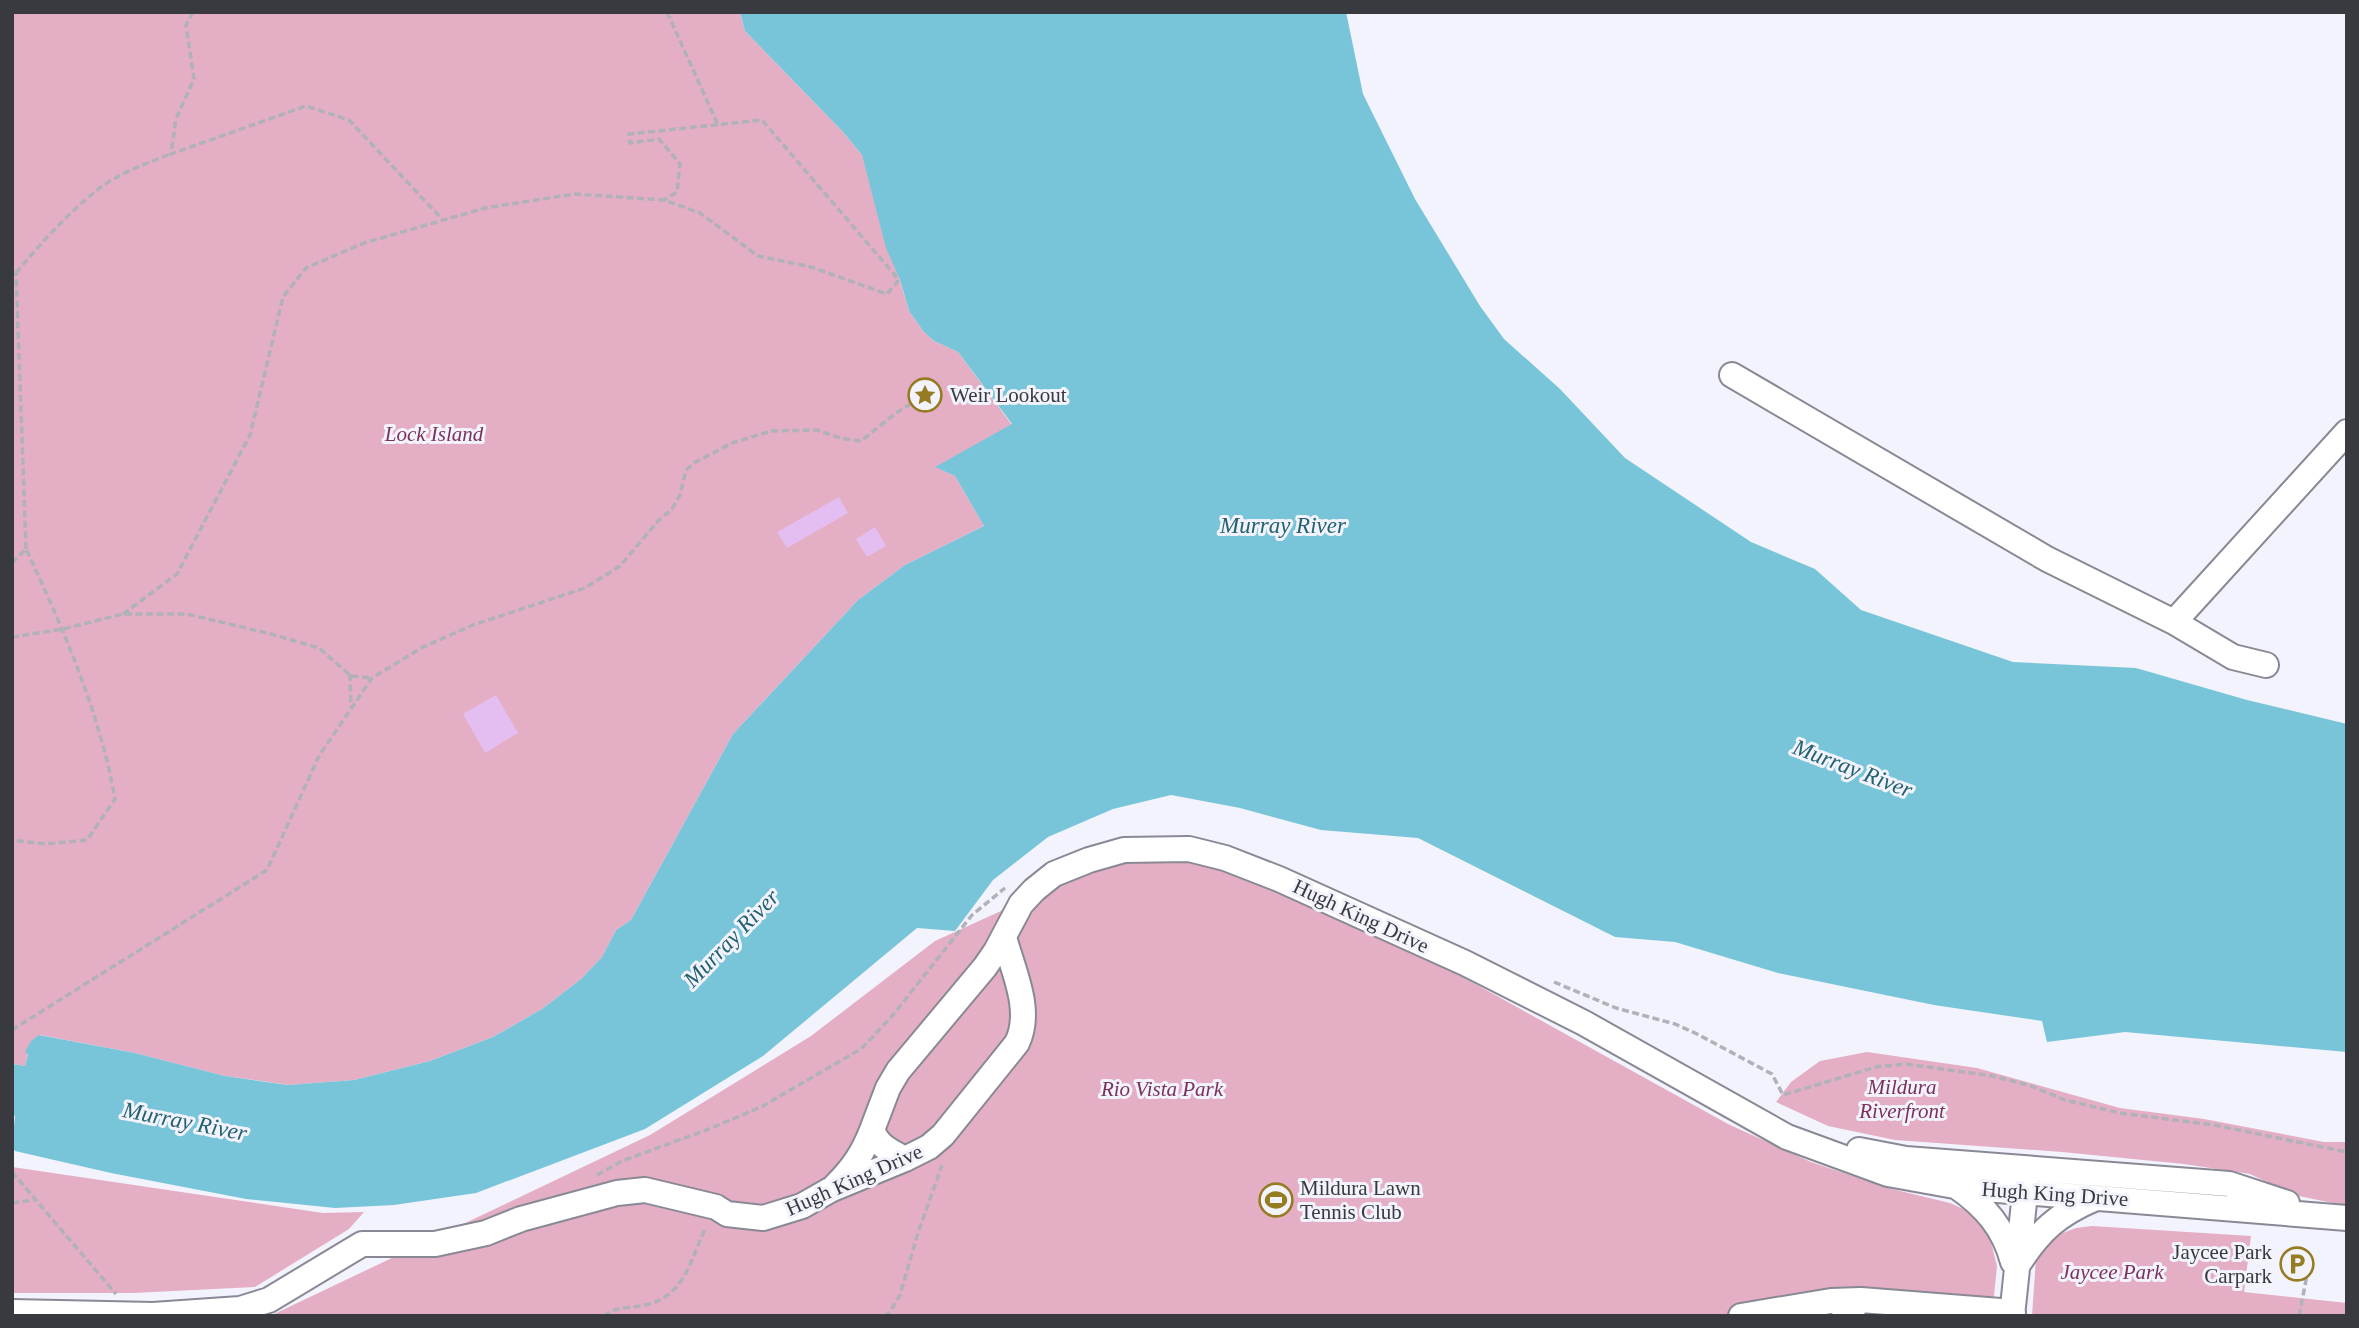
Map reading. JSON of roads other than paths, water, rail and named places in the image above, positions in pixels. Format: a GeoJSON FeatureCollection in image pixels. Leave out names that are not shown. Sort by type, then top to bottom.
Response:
{"type":"FeatureCollection","features":[{"type":"Feature","properties":{"kind":"street"},"geometry":{"type":"LineString","coordinates":[[1732,375],[2047,559],[2174,622],[2233,657],[2266,665]]}},
{"type":"Feature","properties":{"kind":"street"},"geometry":{"type":"LineString","coordinates":[[2174,622],[2347,432]]}},
{"type":"Feature","properties":{"kind":"street","name":"Hugh King Drive"},"geometry":{"type":"LineString","coordinates":[[12,1312],[153,1315],[240,1309],[269,1300],[362,1244],[435,1244],[486,1233],[521,1219],[617,1193],[645,1190],[716,1206],[727,1213],[762,1218],[802,1206],[830,1190],[929,1147],[943,1135],[1017,1043],[1023,1030],[1024,1013],[1004,937],[1021,904],[1034,890],[1054,874],[1089,860],[1124,850],[1158,848],[1189,849],[1225,858],[1279,878],[1534,997],[1787,1137],[1888,1174],[1956,1186],[2026,1180],[2229,1184],[2338,1217]]}},
{"type":"Feature","properties":{"kind":"street"},"geometry":{"type":"LineString","coordinates":[[830,1190],[864,1152],[887,1088],[898,1071],[985,967],[1004,937]]}},
{"type":"Feature","properties":{"kind":"street"},"geometry":{"type":"LineString","coordinates":[[872,1130],[876,1140],[884,1148],[905,1159]]}},
{"type":"Feature","properties":{"kind":"street","name":"Hugh King Drive"},"geometry":{"type":"LineString","coordinates":[[1787,1137],[2026,1180],[2098,1197],[2338,1217]]}},
{"type":"Feature","properties":{"kind":"street"},"geometry":{"type":"LineString","coordinates":[[1741,1316],[1831,1301],[1853,1308],[2012,1314],[2026,1180]]}},
{"type":"Feature","properties":{"kind":"street"},"geometry":{"type":"LineString","coordinates":[[1956,1186],[1994,1218],[2007,1241],[2015,1269]]}},
{"type":"Feature","properties":{"kind":"street"},"geometry":{"type":"LineString","coordinates":[[2015,1269],[2033,1242],[2053,1220],[2098,1197]]}},
{"type":"Feature","properties":{"kind":"water","name":"Murray River"},"geometry":{"type":"Polygon","coordinates":[[[740,12],[1346,12],[1363,94],[1415,199],[1480,306],[1504,339],[1560,389],[1625,458],[1751,542],[1815,569],[1861,610],[2013,662],[2136,668],[2247,700],[2347,724],[2347,1052],[2125,1032],[2047,1042],[2042,1021],[1934,1005],[1778,973],[1675,942],[1615,937],[1418,838],[1321,830],[1240,808],[1171,795],[1113,809],[1048,837],[993,880],[955,931],[917,928],[763,1056],[645,1129],[476,1193],[394,1205],[335,1208],[246,1199],[15,1151],[12,1146],[15,1116],[12,1113],[12,1064],[25,1066],[28,1054],[25,1052],[31,1041],[39,1035],[135,1053],[225,1076],[288,1085],[354,1080],[430,1061],[493,1037],[542,1009],[581,979],[602,957],[616,930],[631,920],[733,734],[858,600],[905,565],[984,526],[955,476],[935,467],[1012,424],[958,352],[934,341],[909,311],[900,280],[886,248],[862,155],[745,31],[740,12]]]}},
{"type":"Feature","properties":{"kind":"place","name":"Weir Lookout"},"geometry":{"type":"Point","coordinates":[925,395]}},
{"type":"Feature","properties":{"kind":"place","name":"Mildura Lawn Tennis Club"},"geometry":{"type":"Point","coordinates":[1276,1200]}},
{"type":"Feature","properties":{"kind":"place","name":"Jaycee Park Carpark"},"geometry":{"type":"Point","coordinates":[2297,1264]}},
{"type":"Feature","properties":{"kind":"park label","name":"Lock Island"},"geometry":{"type":"Point","coordinates":[434,434]}},
{"type":"Feature","properties":{"kind":"park label","name":"Rio Vista Park"},"geometry":{"type":"Point","coordinates":[1162,1089]}},
{"type":"Feature","properties":{"kind":"park label","name":"Mildura Riverfront"},"geometry":{"type":"Point","coordinates":[1902,1099]}},
{"type":"Feature","properties":{"kind":"park label","name":"Jaycee Park"},"geometry":{"type":"Point","coordinates":[2112,1272]}}]}
